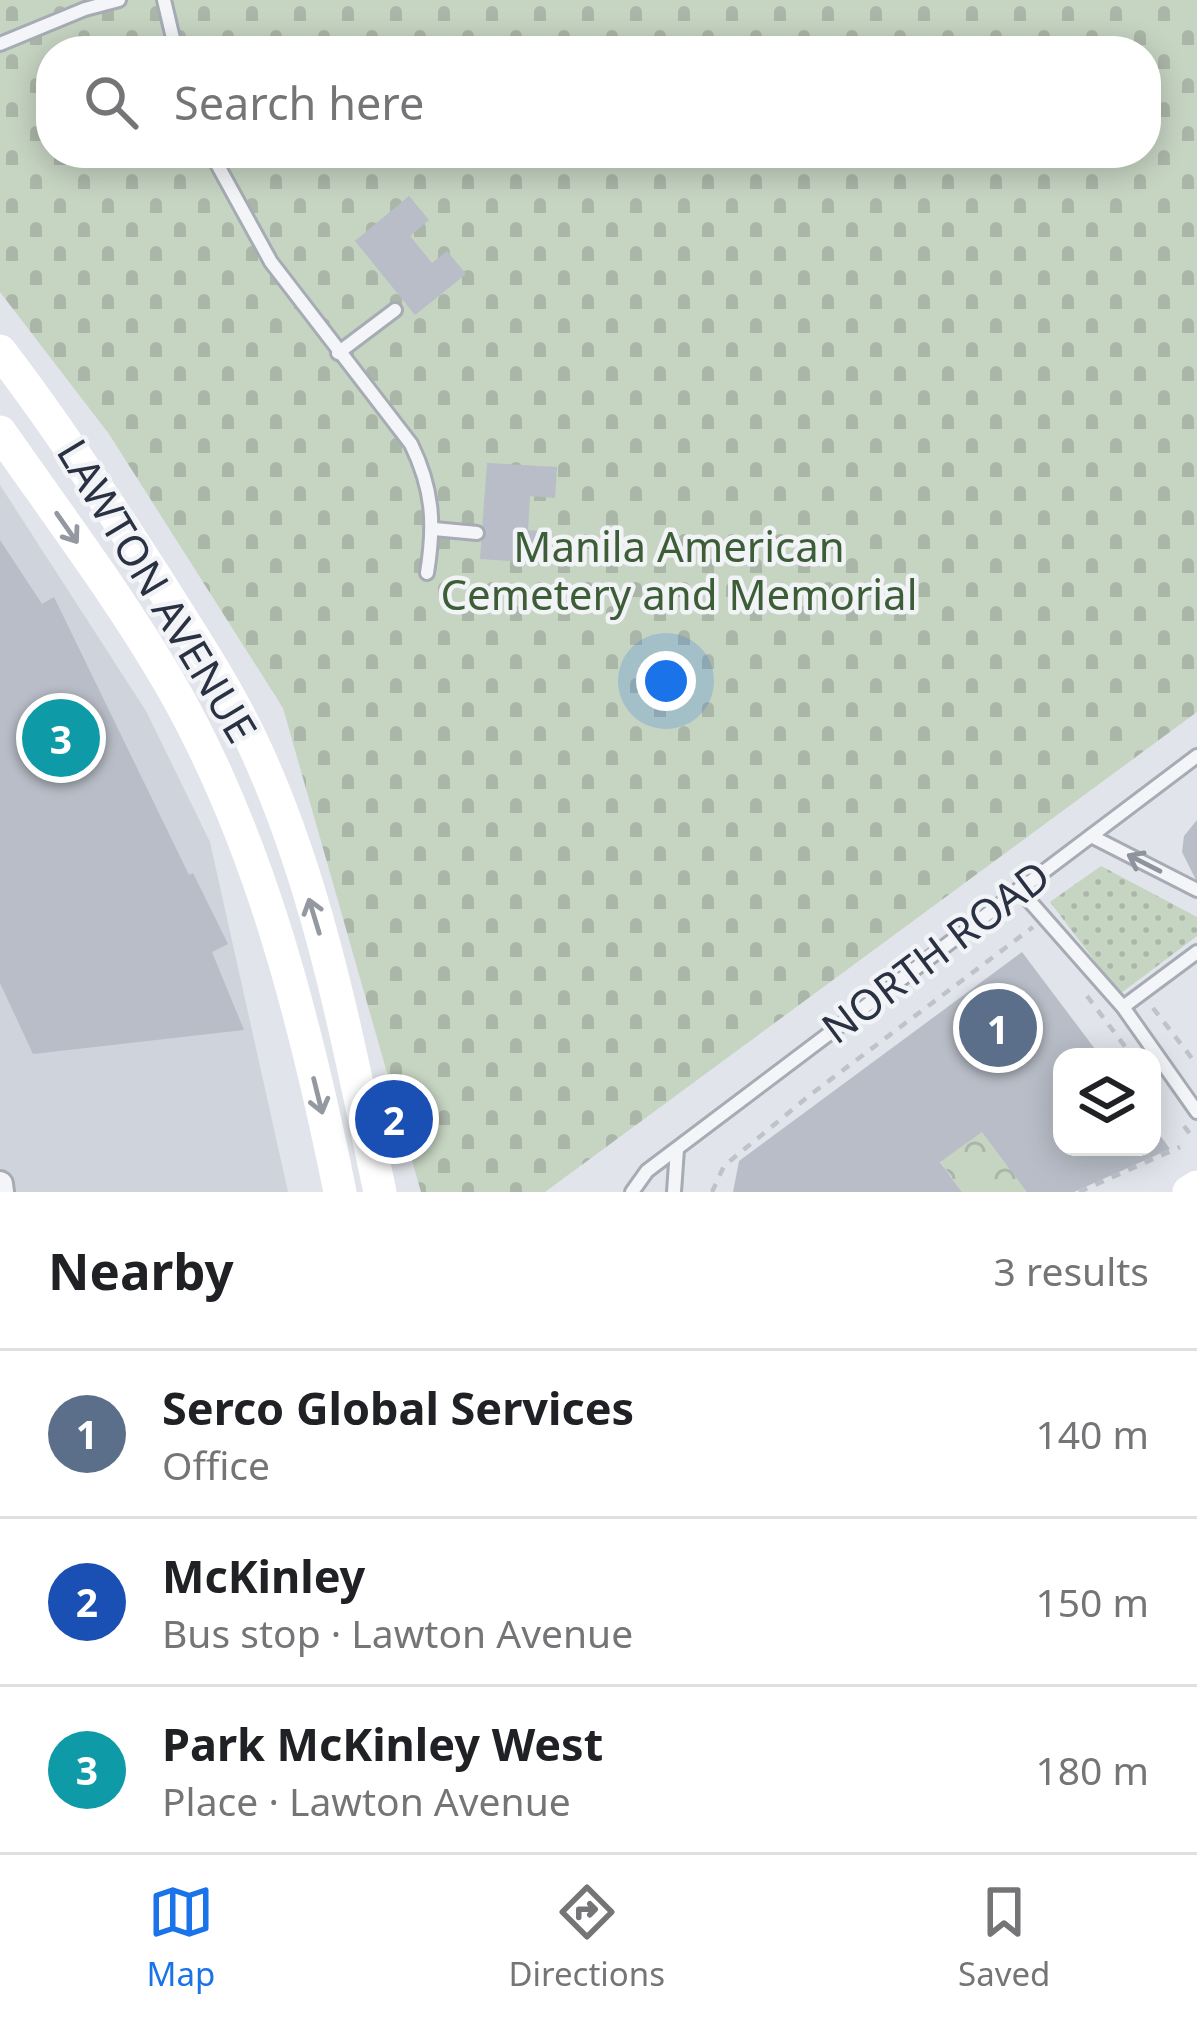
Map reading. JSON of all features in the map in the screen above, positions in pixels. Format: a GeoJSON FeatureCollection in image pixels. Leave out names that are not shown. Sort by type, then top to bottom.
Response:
{"type":"FeatureCollection","features":[{"type":"Feature","properties":{"kind":"main road","name":"LAWTON AVENUE"},"geometry":{"type":"LineString","coordinates":[[0,351],[124,528],[206,657],[250,737],[287,830],[334,986],[380,1192]]}},
{"type":"Feature","properties":{"kind":"main road","name":"LAWTON AVENUE"},"geometry":{"type":"LineString","coordinates":[[0,432],[170,682],[207,759],[278,939],[336,1181]]}},
{"type":"Feature","properties":{"kind":"main road"},"geometry":{"type":"LineString","coordinates":[[1189,1192],[1197,1187]]}},
{"type":"Feature","properties":{"kind":"lane"},"geometry":{"type":"LineString","coordinates":[[0,44],[119,0]]}},
{"type":"Feature","properties":{"kind":"lane"},"geometry":{"type":"LineString","coordinates":[[164,0],[172,36]]}},
{"type":"Feature","properties":{"kind":"lane"},"geometry":{"type":"LineString","coordinates":[[220,168],[271,262],[412,444],[428,478],[434,530],[427,573]]}},
{"type":"Feature","properties":{"kind":"lane"},"geometry":{"type":"LineString","coordinates":[[338,353],[395,310]]}},
{"type":"Feature","properties":{"kind":"lane"},"geometry":{"type":"LineString","coordinates":[[434,530],[477,533]]}},
{"type":"Feature","properties":{"kind":"lane","name":"NORTH ROAD"},"geometry":{"type":"LineString","coordinates":[[632,1192],[646,1172],[1197,756]]}},
{"type":"Feature","properties":{"kind":"lane"},"geometry":{"type":"LineString","coordinates":[[1091,836],[1197,890]]}},
{"type":"Feature","properties":{"kind":"lane"},"geometry":{"type":"LineString","coordinates":[[1019,889],[1123,1007],[1197,1112]]}},
{"type":"Feature","properties":{"kind":"lane"},"geometry":{"type":"LineString","coordinates":[[1123,1007],[1197,952]]}},
{"type":"Feature","properties":{"kind":"lane"},"geometry":{"type":"LineString","coordinates":[[674,1192],[676,1149]]}},
{"type":"Feature","properties":{"kind":"path"},"geometry":{"type":"LineString","coordinates":[[712,1192],[724,1166],[810,1095],[1035,926]]}},
{"type":"Feature","properties":{"kind":"path"},"geometry":{"type":"LineString","coordinates":[[1077,982],[1125,1048]]}},
{"type":"Feature","properties":{"kind":"path"},"geometry":{"type":"LineString","coordinates":[[1167,996],[1152,1007],[1197,1065]]}},
{"type":"Feature","properties":{"kind":"path"},"geometry":{"type":"LineString","coordinates":[[1079,1192],[1180,1147]]}},
{"type":"Feature","properties":{"kind":"shaded area"},"geometry":{"type":"Polygon","coordinates":[[[0,485],[146,711],[210,842],[288,1192],[0,1192],[0,485]]]}},
{"type":"Feature","properties":{"kind":"green space","name":"Manila American Cemetery and Memorial"},"geometry":{"type":"Polygon","coordinates":[[[0,0],[1197,0],[1197,712],[545,1192],[421,1192],[283,708],[109,434],[0,292],[0,0]]]}},
{"type":"Feature","properties":{"kind":"green space"},"geometry":{"type":"Polygon","coordinates":[[[1101,866],[1197,917],[1197,936],[1120,994],[1050,902],[1101,866]]]}},
{"type":"Feature","properties":{"kind":"green space"},"geometry":{"type":"Polygon","coordinates":[[[984,1130],[1030,1192],[962,1192],[940,1161],[984,1130]]]}},
{"type":"Feature","properties":{"kind":"building"},"geometry":{"type":"Polygon","coordinates":[[[409,196],[429,220],[410,236],[432,263],[447,251],[466,274],[415,315],[355,241],[409,196]]]}},
{"type":"Feature","properties":{"kind":"building"},"geometry":{"type":"Polygon","coordinates":[[[487,463],[557,467],[555,498],[530,496],[528,530],[543,531],[541,563],[480,559],[487,463]]]}},
{"type":"Feature","properties":{"kind":"building"},"geometry":{"type":"Polygon","coordinates":[[[0,540],[42,604],[54,597],[189,875],[193,873],[228,944],[212,952],[244,1030],[33,1054],[0,983],[0,540]]]}},
{"type":"Feature","properties":{"kind":"building"},"geometry":{"type":"Polygon","coordinates":[[[1197,820],[1197,882],[1182,852],[1184,836],[1197,820]]]}},
{"type":"Feature","properties":{"kind":"building"},"geometry":{"type":"Polygon","coordinates":[[[1022,952],[1094,1048],[1053,1048],[1053,1156],[1154,1156],[1074,1192],[1027,1192],[982,1132],[940,1162],[962,1192],[733,1192],[739,1161],[1022,952]]]}},
{"type":"Feature","properties":{"kind":"place","name":"Park McKinley West"},"geometry":{"type":"Point","coordinates":[61,738]}},
{"type":"Feature","properties":{"kind":"place","name":"Serco Global Services"},"geometry":{"type":"Point","coordinates":[998,1028]}},
{"type":"Feature","properties":{"kind":"place","name":"McKinley"},"geometry":{"type":"Point","coordinates":[394,1119]}}]}
